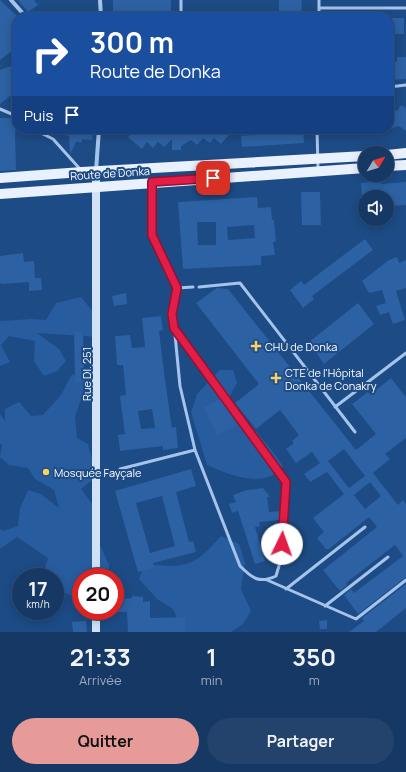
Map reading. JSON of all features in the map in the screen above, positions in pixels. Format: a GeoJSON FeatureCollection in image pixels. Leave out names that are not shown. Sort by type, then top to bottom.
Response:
{"type":"FeatureCollection","features":[{"type":"Feature","properties":{"kind":"main road"},"geometry":{"type":"LineString","coordinates":[[394,154],[406,153]]}},
{"type":"Feature","properties":{"kind":"main road","name":"Route de Donka"},"geometry":{"type":"LineString","coordinates":[[0,178],[96,171],[318,160],[358,157]]}},
{"type":"Feature","properties":{"kind":"main road"},"geometry":{"type":"LineString","coordinates":[[394,166],[406,165]]}},
{"type":"Feature","properties":{"kind":"main road","name":"Route de Donka"},"geometry":{"type":"LineString","coordinates":[[0,194],[152,182],[358,169]]}},
{"type":"Feature","properties":{"kind":"main road","name":"Rue DI. 251"},"geometry":{"type":"LineString","coordinates":[[96,171],[96,568]]}},
{"type":"Feature","properties":{"kind":"main road"},"geometry":{"type":"LineString","coordinates":[[96,620],[96,632]]}},
{"type":"Feature","properties":{"kind":"street"},"geometry":{"type":"LineString","coordinates":[[11,0],[22,12]]}},
{"type":"Feature","properties":{"kind":"street"},"geometry":{"type":"LineString","coordinates":[[100,0],[100,12]]}},
{"type":"Feature","properties":{"kind":"street"},"geometry":{"type":"LineString","coordinates":[[96,171],[99,134]]}},
{"type":"Feature","properties":{"kind":"lane"},"geometry":{"type":"LineString","coordinates":[[180,12],[181,0]]}},
{"type":"Feature","properties":{"kind":"lane"},"geometry":{"type":"LineString","coordinates":[[319,0],[319,12]]}},
{"type":"Feature","properties":{"kind":"lane"},"geometry":{"type":"LineString","coordinates":[[319,8],[406,8]]}},
{"type":"Feature","properties":{"kind":"lane"},"geometry":{"type":"LineString","coordinates":[[394,86],[406,85]]}},
{"type":"Feature","properties":{"kind":"lane"},"geometry":{"type":"LineString","coordinates":[[0,109],[12,114]]}},
{"type":"Feature","properties":{"kind":"lane"},"geometry":{"type":"LineString","coordinates":[[43,134],[53,139],[82,172]]}},
{"type":"Feature","properties":{"kind":"lane"},"geometry":{"type":"LineString","coordinates":[[317,134],[319,172]]}},
{"type":"Feature","properties":{"kind":"lane"},"geometry":{"type":"LineString","coordinates":[[152,182],[152,235],[177,288],[172,314],[180,386],[195,450],[240,566],[253,578],[267,580],[356,619],[406,580]]}},
{"type":"Feature","properties":{"kind":"lane"},"geometry":{"type":"LineString","coordinates":[[199,286],[240,283],[355,432]]}},
{"type":"Feature","properties":{"kind":"lane"},"geometry":{"type":"LineString","coordinates":[[177,288],[193,287]]}},
{"type":"Feature","properties":{"kind":"lane"},"geometry":{"type":"LineString","coordinates":[[174,328],[286,482],[281,559],[276,576],[267,580]]}},
{"type":"Feature","properties":{"kind":"lane"},"geometry":{"type":"LineString","coordinates":[[335,407],[406,354]]}},
{"type":"Feature","properties":{"kind":"lane"},"geometry":{"type":"LineString","coordinates":[[120,469],[195,450]]}},
{"type":"Feature","properties":{"kind":"lane"},"geometry":{"type":"LineString","coordinates":[[286,589],[365,527]]}},
{"type":"Feature","properties":{"kind":"lane"},"geometry":{"type":"LineString","coordinates":[[326,606],[388,557]]}},
{"type":"Feature","properties":{"kind":"shaded area"},"geometry":{"type":"Polygon","coordinates":[[[81,297],[99,319],[98,337],[37,333],[59,349],[66,361],[57,371],[44,376],[34,361],[35,341],[9,336],[1,345],[10,362],[0,366],[0,321],[31,319],[46,320],[56,303],[81,297]]]}},
{"type":"Feature","properties":{"kind":"shaded area"},"geometry":{"type":"Polygon","coordinates":[[[220,370],[233,370],[237,383],[228,399],[283,466],[276,473],[257,479],[247,478],[226,473],[207,465],[191,412],[197,394],[220,370]]]}},
{"type":"Feature","properties":{"kind":"shaded area"},"geometry":{"type":"Polygon","coordinates":[[[72,374],[87,381],[75,417],[77,438],[88,444],[96,477],[81,489],[96,509],[95,534],[109,565],[109,568],[72,568],[72,596],[64,592],[64,568],[45,568],[48,558],[17,537],[0,549],[0,529],[3,531],[18,526],[20,508],[28,490],[41,494],[59,508],[54,490],[35,479],[28,468],[9,465],[0,457],[2,445],[0,443],[0,414],[5,421],[5,409],[19,402],[31,416],[43,415],[61,395],[72,374]]]}},
{"type":"Feature","properties":{"kind":"shaded area"},"geometry":{"type":"Polygon","coordinates":[[[221,536],[239,544],[245,563],[241,589],[251,611],[243,624],[231,632],[183,632],[173,609],[157,599],[139,579],[145,564],[170,566],[188,564],[203,554],[221,536]]]}},
{"type":"Feature","properties":{"kind":"building"},"geometry":{"type":"Polygon","coordinates":[[[0,0],[13,12],[12,51],[0,60],[0,0]]]}},
{"type":"Feature","properties":{"kind":"building"},"geometry":{"type":"Polygon","coordinates":[[[18,0],[34,0],[38,5],[28,12],[18,0]]]}},
{"type":"Feature","properties":{"kind":"building"},"geometry":{"type":"Polygon","coordinates":[[[113,0],[171,0],[171,12],[113,12],[113,0]]]}},
{"type":"Feature","properties":{"kind":"building"},"geometry":{"type":"Polygon","coordinates":[[[279,0],[302,0],[301,12],[279,12],[279,0]]]}},
{"type":"Feature","properties":{"kind":"building"},"geometry":{"type":"Polygon","coordinates":[[[394,18],[404,18],[404,34],[394,34],[394,18]]]}},
{"type":"Feature","properties":{"kind":"building"},"geometry":{"type":"Polygon","coordinates":[[[397,57],[406,57],[406,79],[394,80],[394,62],[397,62],[397,57]]]}},
{"type":"Feature","properties":{"kind":"building"},"geometry":{"type":"Polygon","coordinates":[[[12,66],[12,94],[0,104],[0,70],[12,66]]]}},
{"type":"Feature","properties":{"kind":"building"},"geometry":{"type":"Polygon","coordinates":[[[401,105],[406,108],[406,131],[399,126],[394,128],[394,110],[397,111],[401,105]]]}},
{"type":"Feature","properties":{"kind":"building"},"geometry":{"type":"Polygon","coordinates":[[[0,118],[12,118],[12,134],[15,134],[16,170],[0,171],[0,118]]]}},
{"type":"Feature","properties":{"kind":"building"},"geometry":{"type":"Polygon","coordinates":[[[60,134],[93,134],[92,140],[82,139],[82,142],[76,142],[70,154],[69,136],[60,134]]]}},
{"type":"Feature","properties":{"kind":"building"},"geometry":{"type":"Polygon","coordinates":[[[131,134],[230,134],[221,144],[214,138],[210,143],[203,138],[197,145],[191,140],[181,146],[181,150],[172,150],[172,139],[164,147],[158,142],[153,148],[147,142],[142,149],[128,137],[131,134]]]}},
{"type":"Feature","properties":{"kind":"building"},"geometry":{"type":"Polygon","coordinates":[[[303,134],[304,143],[242,147],[241,136],[303,134]]]}},
{"type":"Feature","properties":{"kind":"building"},"geometry":{"type":"Polygon","coordinates":[[[380,182],[381,184],[406,182],[406,205],[394,206],[394,190],[362,190],[361,183],[380,182]]]}},
{"type":"Feature","properties":{"kind":"building"},"geometry":{"type":"Polygon","coordinates":[[[301,192],[320,192],[321,225],[302,225],[301,192]]]}},
{"type":"Feature","properties":{"kind":"building"},"geometry":{"type":"Polygon","coordinates":[[[257,197],[258,208],[271,207],[276,241],[273,242],[275,255],[261,256],[261,265],[183,269],[178,202],[257,197]],[[197,222],[198,245],[216,245],[216,222],[197,222]],[[254,225],[227,227],[228,240],[255,238],[254,225]]]}},
{"type":"Feature","properties":{"kind":"building"},"geometry":{"type":"Polygon","coordinates":[[[365,239],[373,250],[312,296],[314,299],[303,308],[290,290],[301,281],[304,285],[365,239]]]}},
{"type":"Feature","properties":{"kind":"building"},"geometry":{"type":"Polygon","coordinates":[[[23,253],[24,262],[34,261],[35,278],[41,278],[42,290],[29,291],[29,282],[1,284],[0,256],[23,253]]]}},
{"type":"Feature","properties":{"kind":"building"},"geometry":{"type":"Polygon","coordinates":[[[397,257],[399,263],[406,260],[406,288],[396,291],[405,320],[393,324],[389,312],[380,315],[376,306],[386,303],[382,290],[369,293],[362,281],[389,260],[397,257]]]}},
{"type":"Feature","properties":{"kind":"building"},"geometry":{"type":"Polygon","coordinates":[[[217,288],[228,289],[356,450],[376,434],[352,404],[368,392],[370,395],[391,378],[406,397],[406,438],[385,454],[390,459],[373,473],[398,505],[403,500],[406,504],[406,577],[358,614],[344,595],[351,589],[354,593],[403,556],[395,545],[346,583],[347,585],[340,591],[323,570],[377,527],[369,517],[329,549],[326,549],[317,538],[324,532],[313,518],[344,494],[327,472],[310,482],[304,474],[320,463],[312,452],[296,463],[286,449],[294,443],[292,441],[299,435],[280,410],[256,429],[235,403],[259,384],[196,303],[217,288]],[[344,449],[328,461],[349,488],[365,476],[344,449]],[[370,482],[354,495],[365,509],[381,496],[370,482]]]}},
{"type":"Feature","properties":{"kind":"building"},"geometry":{"type":"Polygon","coordinates":[[[126,293],[127,304],[114,306],[112,296],[126,293]]]}},
{"type":"Feature","properties":{"kind":"building"},"geometry":{"type":"Polygon","coordinates":[[[358,303],[374,324],[324,364],[309,342],[358,303]]]}},
{"type":"Feature","properties":{"kind":"building"},"geometry":{"type":"Polygon","coordinates":[[[161,316],[163,330],[159,331],[165,380],[172,428],[176,427],[178,448],[163,450],[163,446],[120,451],[118,435],[125,434],[120,396],[126,395],[123,365],[117,365],[115,336],[130,335],[132,348],[145,347],[142,318],[161,316]],[[152,409],[138,411],[141,429],[155,428],[152,409]]]}},
{"type":"Feature","properties":{"kind":"building"},"geometry":{"type":"Polygon","coordinates":[[[74,332],[83,332],[84,382],[75,382],[74,332]]]}},
{"type":"Feature","properties":{"kind":"building"},"geometry":{"type":"Polygon","coordinates":[[[222,398],[236,426],[217,435],[203,407],[222,398]]]}},
{"type":"Feature","properties":{"kind":"building"},"geometry":{"type":"Polygon","coordinates":[[[191,469],[196,486],[176,492],[189,542],[193,541],[196,552],[153,563],[154,568],[138,572],[115,491],[191,469]],[[162,496],[136,503],[150,553],[175,546],[162,496]]]}},
{"type":"Feature","properties":{"kind":"building"},"geometry":{"type":"Polygon","coordinates":[[[263,488],[270,497],[267,497],[269,512],[281,511],[280,520],[259,522],[260,526],[255,527],[265,561],[255,564],[238,511],[232,513],[229,504],[236,502],[233,495],[247,490],[263,488]]]}},
{"type":"Feature","properties":{"kind":"building"},"geometry":{"type":"Polygon","coordinates":[[[406,584],[406,608],[376,632],[349,632],[364,621],[362,618],[406,584]]]}},
{"type":"Feature","properties":{"kind":"building"},"geometry":{"type":"Polygon","coordinates":[[[132,596],[143,597],[143,602],[150,601],[150,618],[185,617],[185,632],[128,632],[127,612],[124,612],[124,599],[132,598],[132,596]]]}},
{"type":"Feature","properties":{"kind":"building"},"geometry":{"type":"Polygon","coordinates":[[[327,620],[327,629],[320,629],[319,621],[327,620]]]}},
{"type":"Feature","properties":{"kind":"building"},"geometry":{"type":"Polygon","coordinates":[[[86,621],[87,632],[73,632],[72,622],[86,621]]]}},
{"type":"Feature","properties":{"kind":"place","name":"CHU de Donka"},"geometry":{"type":"Point","coordinates":[256,346]}},
{"type":"Feature","properties":{"kind":"place","name":"CTE de l'Hôpital Donka de Conakry"},"geometry":{"type":"Point","coordinates":[276,378]}},
{"type":"Feature","properties":{"kind":"place","name":"Mosquée Fayçale"},"geometry":{"type":"Point","coordinates":[46,472]}},
{"type":"Feature","properties":{"kind":"route"},"geometry":{"type":"LineString","coordinates":[[213,178],[152,182],[152,235],[177,288],[172,314],[174,328],[286,482],[282,544]]}}]}
